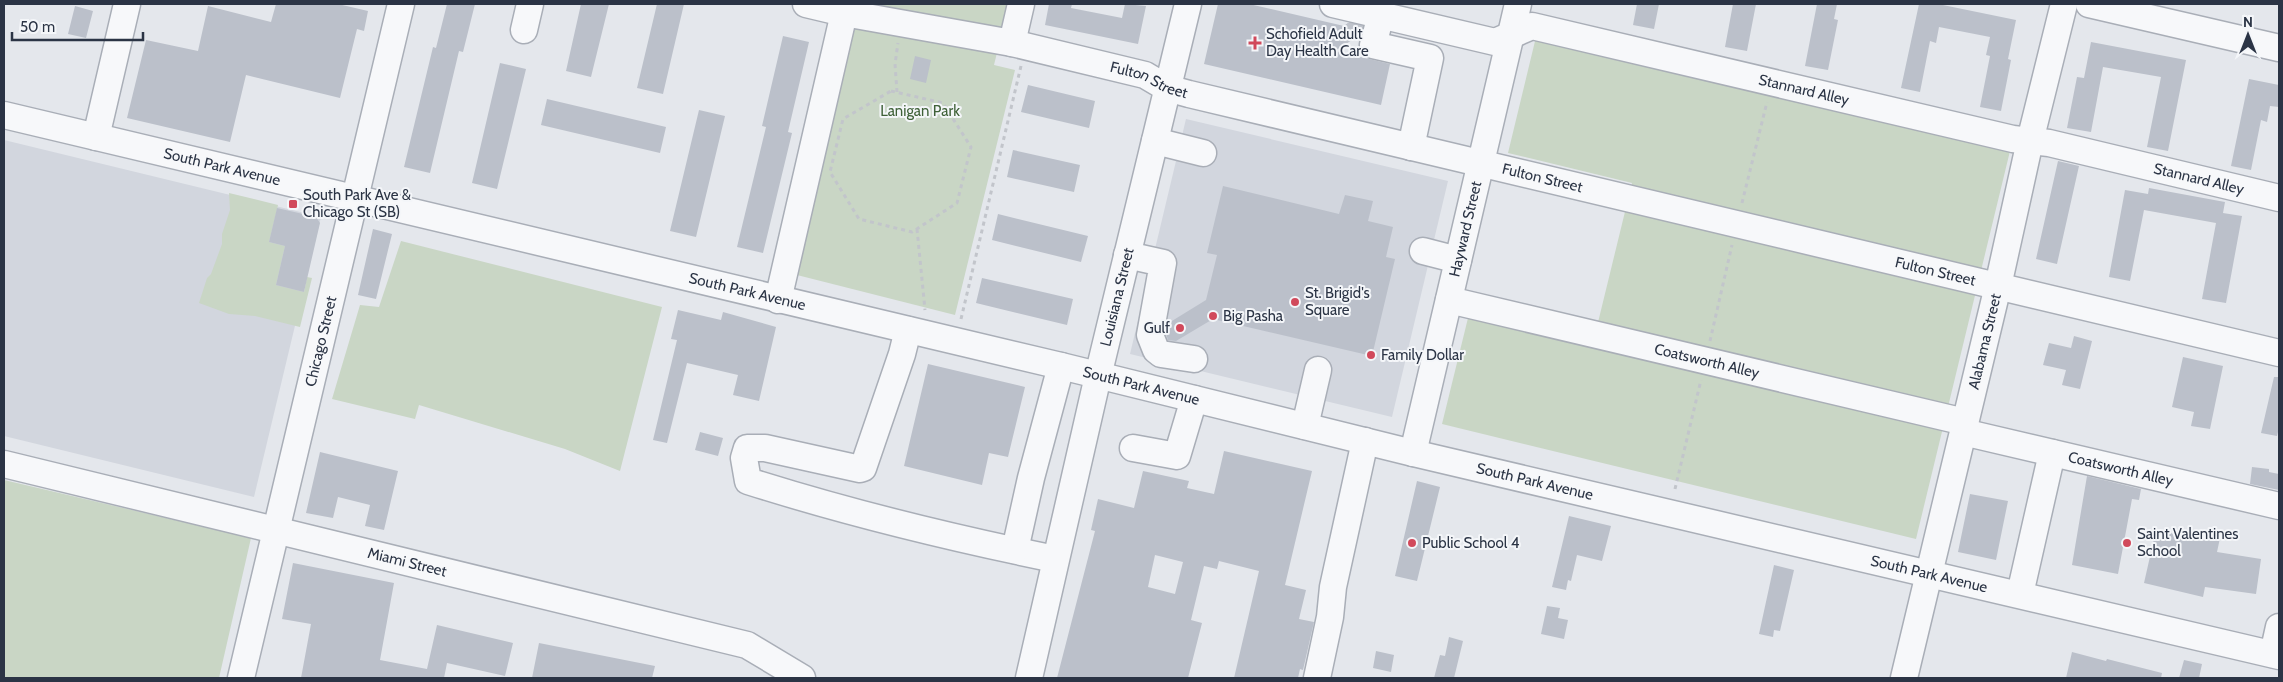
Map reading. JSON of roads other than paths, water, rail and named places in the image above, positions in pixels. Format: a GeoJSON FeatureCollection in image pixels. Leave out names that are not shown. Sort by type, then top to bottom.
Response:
{"type":"FeatureCollection","features":[{"type":"Feature","properties":{"kind":"street"},"geometry":{"type":"LineString","coordinates":[[96,137],[127,4]]}},
{"type":"Feature","properties":{"kind":"street","name":"Chicago Street"},"geometry":{"type":"LineString","coordinates":[[241,678],[401,4]]}},
{"type":"Feature","properties":{"kind":"street"},"geometry":{"type":"LineString","coordinates":[[524,30],[530,4]]}},
{"type":"Feature","properties":{"kind":"street","name":"Fulton Street"},"geometry":{"type":"LineString","coordinates":[[806,4],[1016,54],[1145,75],[1167,88],[2279,353]]}},
{"type":"Feature","properties":{"kind":"street"},"geometry":{"type":"LineString","coordinates":[[1016,54],[1021,4]]}},
{"type":"Feature","properties":{"kind":"street","name":"Louisiana Street"},"geometry":{"type":"LineString","coordinates":[[1029,678],[1098,376],[1188,4]]}},
{"type":"Feature","properties":{"kind":"street","name":"Hayward Street"},"geometry":{"type":"LineString","coordinates":[[1413,453],[1518,4]]}},
{"type":"Feature","properties":{"kind":"street","name":"Alabama Street"},"geometry":{"type":"LineString","coordinates":[[1904,678],[2064,4]]}},
{"type":"Feature","properties":{"kind":"street"},"geometry":{"type":"LineString","coordinates":[[2089,4],[2279,48]]}},
{"type":"Feature","properties":{"kind":"street"},"geometry":{"type":"LineString","coordinates":[[778,300],[844,13]]}},
{"type":"Feature","properties":{"kind":"street"},"geometry":{"type":"LineString","coordinates":[[1349,23],[1381,15]]}},
{"type":"Feature","properties":{"kind":"street","name":"Stannard Alley"},"geometry":{"type":"LineString","coordinates":[[1349,23],[1381,15],[1495,42],[1512,33],[1532,26],[2013,139],[2049,143],[2279,198]]}},
{"type":"Feature","properties":{"kind":"street"},"geometry":{"type":"LineString","coordinates":[[1349,23],[1430,58],[1411,147]]}},
{"type":"Feature","properties":{"kind":"street","name":"South Park Avenue"},"geometry":{"type":"LineString","coordinates":[[4,115],[1061,366],[1413,453],[2276,655]]}},
{"type":"Feature","properties":{"kind":"street"},"geometry":{"type":"LineString","coordinates":[[1154,142],[1203,152]]}},
{"type":"Feature","properties":{"kind":"street"},"geometry":{"type":"LineString","coordinates":[[1423,251],[1458,260]]}},
{"type":"Feature","properties":{"kind":"street"},"geometry":{"type":"LineString","coordinates":[[1127,255],[1163,263],[1150,335],[1156,350],[1161,354],[1196,350],[1190,398],[1177,456],[1133,448]]}},
{"type":"Feature","properties":{"kind":"street","name":"Coatsworth Alley"},"geometry":{"type":"LineString","coordinates":[[1449,300],[1964,427],[2052,453],[2279,506]]}},
{"type":"Feature","properties":{"kind":"street"},"geometry":{"type":"LineString","coordinates":[[908,330],[902,354],[863,468],[860,469],[765,448],[747,448],[744,458],[748,481],[963,539],[1055,559]]}},
{"type":"Feature","properties":{"kind":"street"},"geometry":{"type":"LineString","coordinates":[[1015,550],[1031,478],[1061,366]]}},
{"type":"Feature","properties":{"kind":"street"},"geometry":{"type":"LineString","coordinates":[[1306,426],[1318,370]]}},
{"type":"Feature","properties":{"kind":"street"},"geometry":{"type":"LineString","coordinates":[[1317,678],[1330,617],[1333,587],[1365,441]]}},
{"type":"Feature","properties":{"kind":"street"},"geometry":{"type":"LineString","coordinates":[[2020,594],[2052,453]]}},
{"type":"Feature","properties":{"kind":"street","name":"Miami Street"},"geometry":{"type":"LineString","coordinates":[[4,464],[747,645],[802,678]]}},
{"type":"Feature","properties":{"kind":"street"},"geometry":{"type":"LineString","coordinates":[[2276,655],[2279,627]]}},
{"type":"Feature","properties":{"kind":"tunnel"},"geometry":{"type":"LineString","coordinates":[[1347,24],[1356,37]]}},
{"type":"Feature","properties":{"kind":"place","name":"Schofield Adult Day Health Care"},"geometry":{"type":"Point","coordinates":[1255,43]}},
{"type":"Feature","properties":{"kind":"place","name":"South Park Ave & Chicago St (SB)"},"geometry":{"type":"Point","coordinates":[293,204]}},
{"type":"Feature","properties":{"kind":"place","name":"St. Brigid's Square"},"geometry":{"type":"Point","coordinates":[1295,302]}},
{"type":"Feature","properties":{"kind":"place","name":"Big Pasha"},"geometry":{"type":"Point","coordinates":[1213,316]}},
{"type":"Feature","properties":{"kind":"place","name":"Gulf"},"geometry":{"type":"Point","coordinates":[1180,328]}},
{"type":"Feature","properties":{"kind":"place","name":"Family Dollar"},"geometry":{"type":"Point","coordinates":[1371,355]}},
{"type":"Feature","properties":{"kind":"place","name":"Public School 4"},"geometry":{"type":"Point","coordinates":[1412,543]}},
{"type":"Feature","properties":{"kind":"place","name":"Saint Valentines School"},"geometry":{"type":"Point","coordinates":[2127,543]}},
{"type":"Feature","properties":{"kind":"park label","name":"Lanigan Park"},"geometry":{"type":"Point","coordinates":[920,111]}}]}
